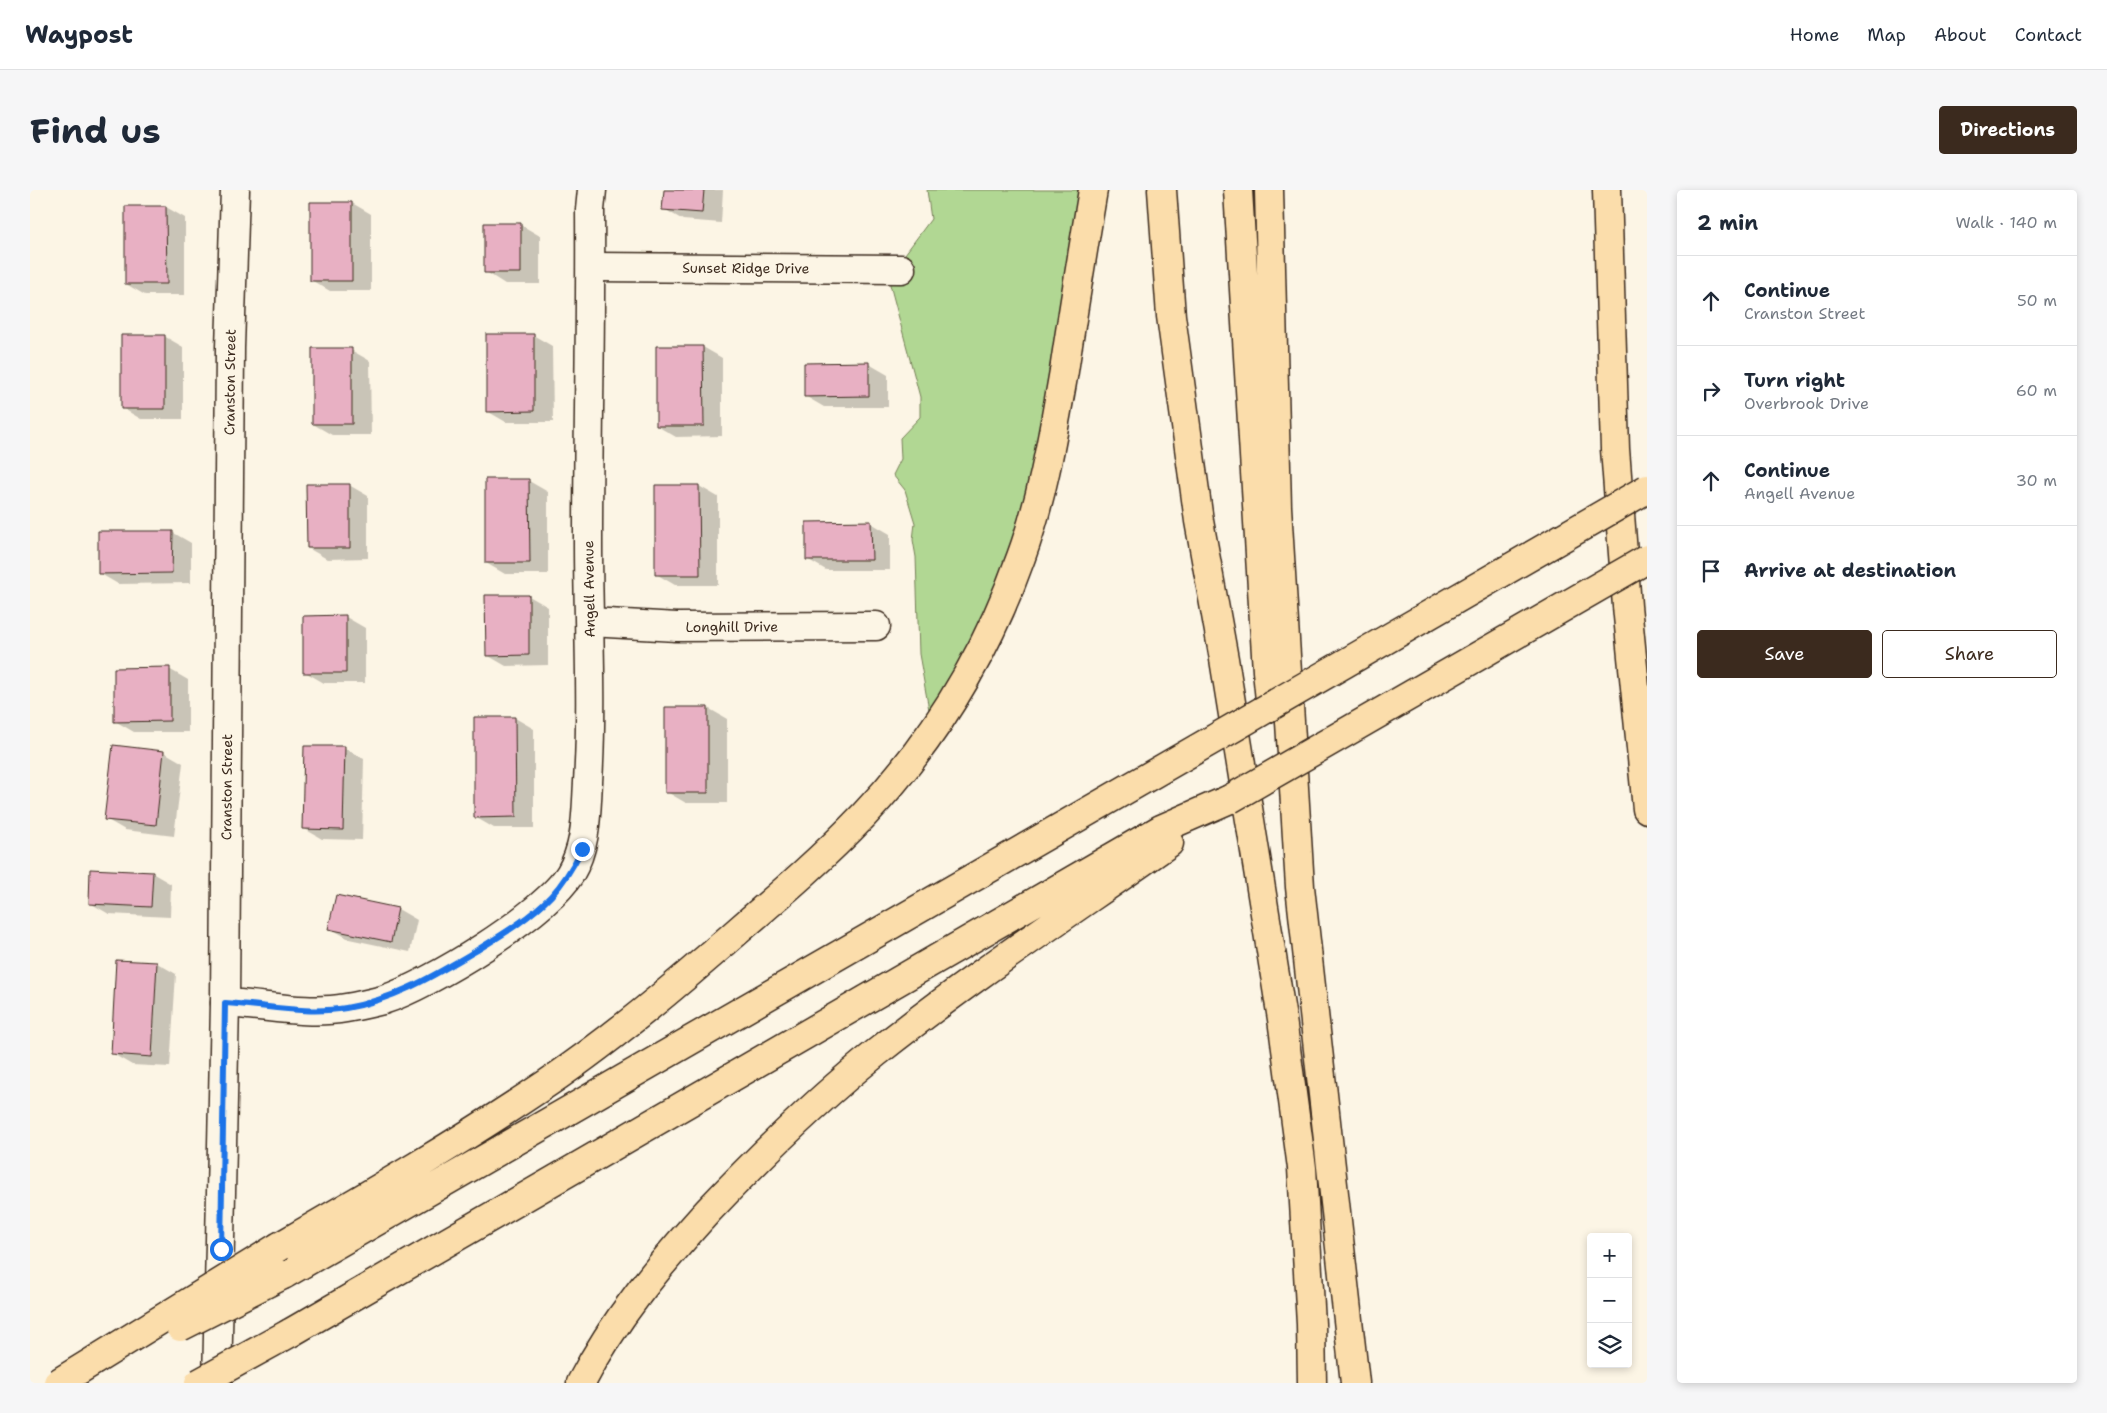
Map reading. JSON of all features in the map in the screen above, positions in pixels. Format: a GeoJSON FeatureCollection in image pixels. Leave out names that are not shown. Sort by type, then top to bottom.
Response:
{"type":"FeatureCollection","features":[{"type":"Feature","properties":{"kind":"highway"},"geometry":{"type":"LineString","coordinates":[[58,1383],[280,1246],[375,1191],[548,1083],[623,1027],[707,959],[827,853],[866,813],[938,724],[971,671],[1000,612],[1033,522],[1050,452],[1093,190]]}},
{"type":"Feature","properties":{"kind":"highway"},"geometry":{"type":"LineString","coordinates":[[1162,190],[1171,316],[1200,521],[1282,1019],[1301,1159],[1312,1324],[1312,1383]]}},
{"type":"Feature","properties":{"kind":"highway"},"geometry":{"type":"LineString","coordinates":[[1238,190],[1267,671],[1282,786],[1300,886]]}},
{"type":"Feature","properties":{"kind":"highway"},"geometry":{"type":"LineString","coordinates":[[1269,190],[1277,507],[1300,886],[1355,1383]]}},
{"type":"Feature","properties":{"kind":"highway"},"geometry":{"type":"LineString","coordinates":[[1607,190],[1616,449],[1627,606],[1647,809]]}},
{"type":"Feature","properties":{"kind":"highway"},"geometry":{"type":"LineString","coordinates":[[1609,270],[1614,190]]}},
{"type":"Feature","properties":{"kind":"highway"},"geometry":{"type":"LineString","coordinates":[[67,1383],[283,1274],[1647,489]]}},
{"type":"Feature","properties":{"kind":"highway"},"geometry":{"type":"LineString","coordinates":[[580,1383],[634,1297],[658,1267],[756,1160],[875,1054],[962,988],[1230,799],[1647,559]]}},
{"type":"Feature","properties":{"kind":"highway"},"geometry":{"type":"LineString","coordinates":[[1627,606],[1647,708]]}},
{"type":"Feature","properties":{"kind":"highway"},"geometry":{"type":"LineString","coordinates":[[199,1383],[290,1334],[1161,829],[1230,799]]}},
{"type":"Feature","properties":{"kind":"street","name":"Cranston Street"},"geometry":{"type":"LineString","coordinates":[[218,1383],[225,1003],[230,368],[235,190]]}},
{"type":"Feature","properties":{"kind":"street","name":"Angell Avenue"},"geometry":{"type":"LineString","coordinates":[[225,1003],[316,1011],[346,1008],[384,1000],[425,981],[506,932],[550,897],[569,875],[582,849],[587,820],[590,752],[588,546],[590,210],[592,190]]}},
{"type":"Feature","properties":{"kind":"street","name":"Sunset Ridge Drive"},"geometry":{"type":"LineString","coordinates":[[591,267],[900,269]]}},
{"type":"Feature","properties":{"kind":"street","name":"Longhill Drive"},"geometry":{"type":"LineString","coordinates":[[590,622],[677,627],[876,626]]}},
{"type":"Feature","properties":{"kind":"green space"},"geometry":{"type":"Polygon","coordinates":[[[927,190],[1093,190],[1032,508],[967,659],[932,712],[929,710],[919,654],[916,557],[913,540],[915,523],[905,490],[893,475],[901,459],[900,438],[920,417],[920,397],[888,277],[931,219],[927,190]]]}},
{"type":"Feature","properties":{"kind":"building"},"geometry":{"type":"Polygon","coordinates":[[[664,190],[704,190],[702,213],[662,210],[664,190]]]}},
{"type":"Feature","properties":{"kind":"building"},"geometry":{"type":"Polygon","coordinates":[[[310,202],[352,202],[352,281],[310,281],[310,202]]]}},
{"type":"Feature","properties":{"kind":"building"},"geometry":{"type":"Polygon","coordinates":[[[125,206],[166,206],[167,284],[125,284],[125,206]]]}},
{"type":"Feature","properties":{"kind":"building"},"geometry":{"type":"Polygon","coordinates":[[[484,223],[521,223],[521,273],[484,273],[484,223]]]}},
{"type":"Feature","properties":{"kind":"building"},"geometry":{"type":"Polygon","coordinates":[[[486,334],[534,334],[534,411],[486,412],[486,334]]]}},
{"type":"Feature","properties":{"kind":"building"},"geometry":{"type":"Polygon","coordinates":[[[121,335],[165,335],[165,409],[121,409],[121,335]]]}},
{"type":"Feature","properties":{"kind":"building"},"geometry":{"type":"Polygon","coordinates":[[[656,346],[703,346],[704,426],[656,426],[656,346]]]}},
{"type":"Feature","properties":{"kind":"building"},"geometry":{"type":"Polygon","coordinates":[[[312,348],[352,348],[352,424],[312,424],[312,348]]]}},
{"type":"Feature","properties":{"kind":"building"},"geometry":{"type":"Polygon","coordinates":[[[869,362],[869,396],[804,397],[804,363],[869,362]]]}},
{"type":"Feature","properties":{"kind":"building"},"geometry":{"type":"Polygon","coordinates":[[[485,479],[529,479],[530,563],[485,563],[485,479]]]}},
{"type":"Feature","properties":{"kind":"building"},"geometry":{"type":"Polygon","coordinates":[[[306,484],[350,484],[350,548],[307,548],[306,484]]]}},
{"type":"Feature","properties":{"kind":"building"},"geometry":{"type":"Polygon","coordinates":[[[655,485],[699,485],[700,575],[655,575],[655,485]]]}},
{"type":"Feature","properties":{"kind":"building"},"geometry":{"type":"Polygon","coordinates":[[[871,521],[872,560],[806,560],[806,522],[871,521]]]}},
{"type":"Feature","properties":{"kind":"building"},"geometry":{"type":"Polygon","coordinates":[[[98,531],[173,531],[172,573],[98,574],[98,531]]]}},
{"type":"Feature","properties":{"kind":"building"},"geometry":{"type":"Polygon","coordinates":[[[485,595],[529,595],[529,655],[486,656],[485,595]]]}},
{"type":"Feature","properties":{"kind":"building"},"geometry":{"type":"Polygon","coordinates":[[[346,615],[346,673],[303,673],[303,616],[346,615]]]}},
{"type":"Feature","properties":{"kind":"building"},"geometry":{"type":"Polygon","coordinates":[[[170,667],[170,721],[114,722],[114,668],[170,667]]]}},
{"type":"Feature","properties":{"kind":"building"},"geometry":{"type":"Polygon","coordinates":[[[665,707],[708,707],[708,793],[665,793],[665,707]]]}},
{"type":"Feature","properties":{"kind":"building"},"geometry":{"type":"Polygon","coordinates":[[[474,717],[515,717],[516,817],[474,818],[474,717]]]}},
{"type":"Feature","properties":{"kind":"building"},"geometry":{"type":"Polygon","coordinates":[[[113,745],[164,751],[156,825],[104,820],[113,745]]]}},
{"type":"Feature","properties":{"kind":"building"},"geometry":{"type":"Polygon","coordinates":[[[304,746],[345,746],[343,830],[302,829],[304,746]]]}},
{"type":"Feature","properties":{"kind":"building"},"geometry":{"type":"Polygon","coordinates":[[[90,869],[153,872],[151,907],[89,904],[90,869]]]}},
{"type":"Feature","properties":{"kind":"building"},"geometry":{"type":"Polygon","coordinates":[[[336,895],[398,908],[391,942],[328,929],[336,895]]]}},
{"type":"Feature","properties":{"kind":"building"},"geometry":{"type":"Polygon","coordinates":[[[116,960],[157,962],[152,1057],[111,1054],[116,960]]]}},
{"type":"Feature","properties":{"kind":"route"},"geometry":{"type":"LineString","coordinates":[[221,1249],[225,1003],[316,1011],[346,1008],[384,1000],[425,981],[506,932],[550,897],[569,875],[582,849]]}}]}
